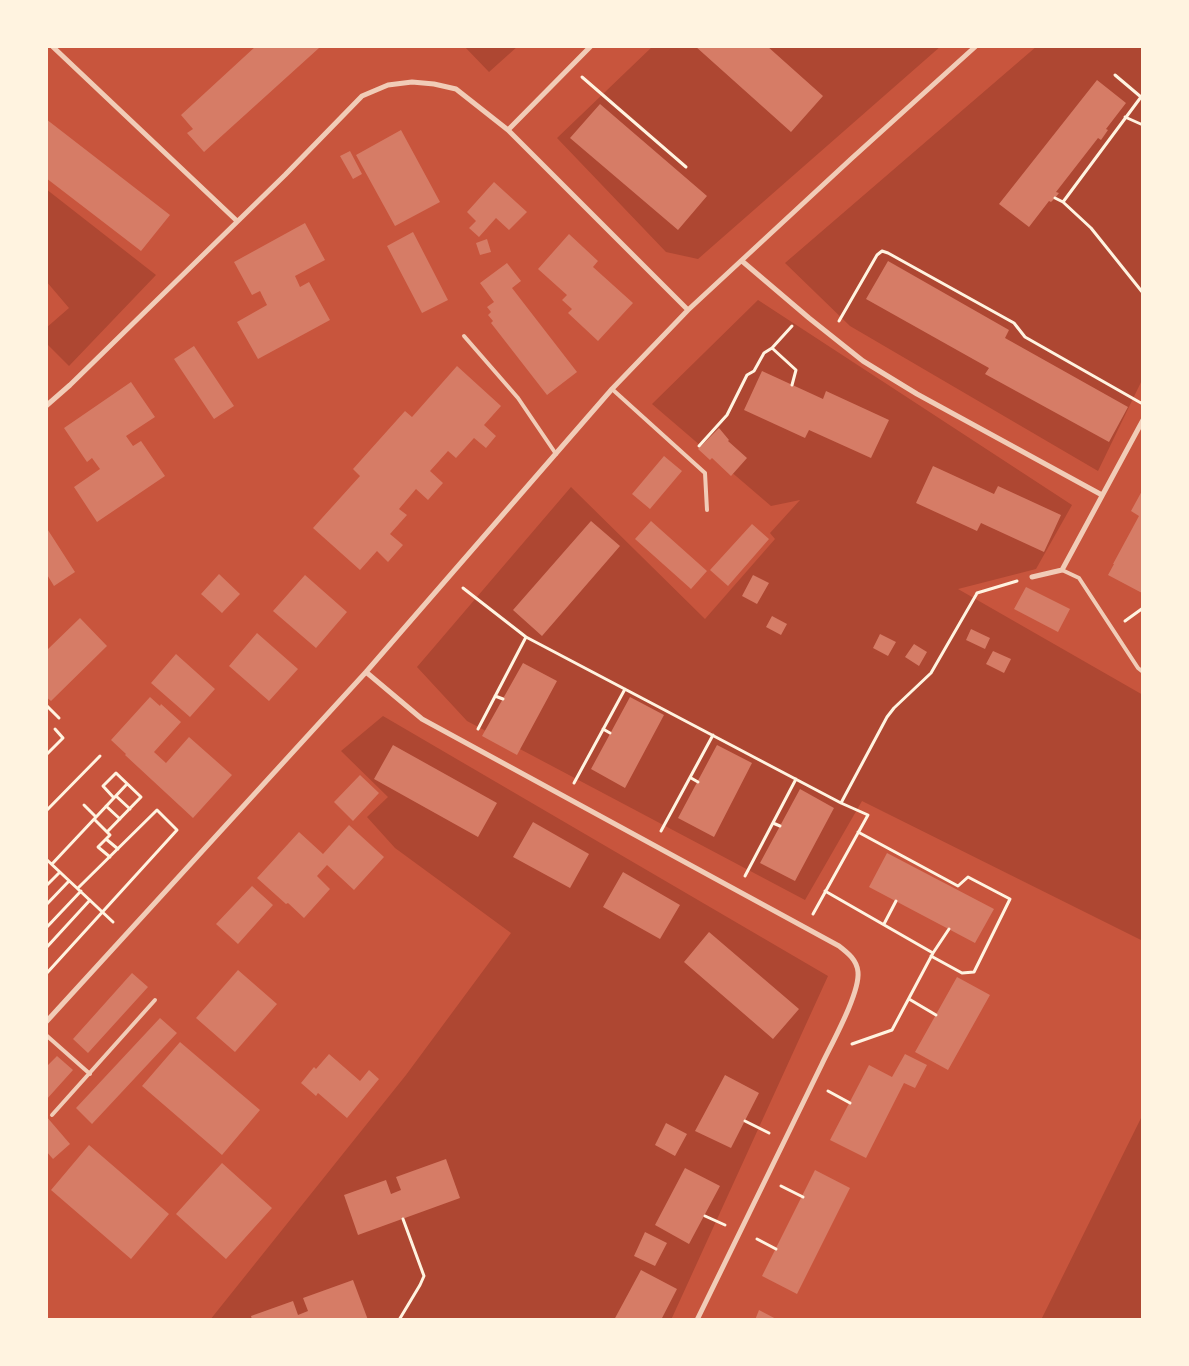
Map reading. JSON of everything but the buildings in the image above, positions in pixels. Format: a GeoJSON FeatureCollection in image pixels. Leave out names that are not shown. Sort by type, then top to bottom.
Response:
{"type":"FeatureCollection","features":[{"type":"Feature","properties":{"kind":"street"},"geometry":{"type":"LineString","coordinates":[[52,46],[236,221]]}},
{"type":"Feature","properties":{"kind":"street"},"geometry":{"type":"LineString","coordinates":[[508,130],[591,46]]}},
{"type":"Feature","properties":{"kind":"street"},"geometry":{"type":"LineString","coordinates":[[46,1022],[366,672],[612,389],[688,310],[976,46]]}},
{"type":"Feature","properties":{"kind":"street"},"geometry":{"type":"LineString","coordinates":[[46,406],[362,96],[388,85],[412,82],[456,89],[508,130],[688,310]]}},
{"type":"Feature","properties":{"kind":"street"},"geometry":{"type":"LineString","coordinates":[[742,261],[863,361],[916,394],[1102,495]]}},
{"type":"Feature","properties":{"kind":"street"},"geometry":{"type":"LineString","coordinates":[[1032,577],[1062,570],[1143,420]]}},
{"type":"Feature","properties":{"kind":"street"},"geometry":{"type":"LineString","coordinates":[[366,672],[422,719],[839,946],[851,955],[858,971],[858,982],[851,1002],[697,1320]]}},
{"type":"Feature","properties":{"kind":"lane"},"geometry":{"type":"LineString","coordinates":[[464,336],[518,398],[556,454]]}},
{"type":"Feature","properties":{"kind":"lane"},"geometry":{"type":"LineString","coordinates":[[612,389],[705,472],[707,510]]}},
{"type":"Feature","properties":{"kind":"lane"},"geometry":{"type":"LineString","coordinates":[[1062,570],[1078,578],[1138,668],[1143,672]]}},
{"type":"Feature","properties":{"kind":"lane"},"geometry":{"type":"LineString","coordinates":[[52,1115],[155,1000]]}},
{"type":"Feature","properties":{"kind":"lane"},"geometry":{"type":"LineString","coordinates":[[46,1035],[90,1074]]}},
{"type":"Feature","properties":{"kind":"path"},"geometry":{"type":"LineString","coordinates":[[570,67],[686,167]]}},
{"type":"Feature","properties":{"kind":"path"},"geometry":{"type":"LineString","coordinates":[[1062,202],[1141,97],[1115,75]]}},
{"type":"Feature","properties":{"kind":"path"},"geometry":{"type":"LineString","coordinates":[[1126,117],[1143,125]]}},
{"type":"Feature","properties":{"kind":"path"},"geometry":{"type":"LineString","coordinates":[[1103,136],[1108,140]]}},
{"type":"Feature","properties":{"kind":"path"},"geometry":{"type":"LineString","coordinates":[[1055,198],[1091,228],[1143,293]]}},
{"type":"Feature","properties":{"kind":"path"},"geometry":{"type":"LineString","coordinates":[[831,335],[877,255],[882,252],[888,253],[1014,324],[1026,337],[1143,404]]}},
{"type":"Feature","properties":{"kind":"path"},"geometry":{"type":"LineString","coordinates":[[689,458],[727,415],[747,375],[754,371],[764,353],[772,348],[803,313]]}},
{"type":"Feature","properties":{"kind":"path"},"geometry":{"type":"LineString","coordinates":[[772,348],[796,370],[792,385]]}},
{"type":"Feature","properties":{"kind":"path"},"geometry":{"type":"LineString","coordinates":[[450,576],[470,594],[526,637],[841,803],[868,815],[805,928]]}},
{"type":"Feature","properties":{"kind":"path"},"geometry":{"type":"LineString","coordinates":[[841,803],[887,717],[931,673],[976,595],[1032,577]]}},
{"type":"Feature","properties":{"kind":"path"},"geometry":{"type":"LineString","coordinates":[[469,745],[526,637]]}},
{"type":"Feature","properties":{"kind":"path"},"geometry":{"type":"LineString","coordinates":[[566,798],[625,688]]}},
{"type":"Feature","properties":{"kind":"path"},"geometry":{"type":"LineString","coordinates":[[496,696],[503,699]]}},
{"type":"Feature","properties":{"kind":"path"},"geometry":{"type":"LineString","coordinates":[[46,705],[59,718]]}},
{"type":"Feature","properties":{"kind":"path"},"geometry":{"type":"LineString","coordinates":[[46,712],[50,708]]}},
{"type":"Feature","properties":{"kind":"path"},"geometry":{"type":"LineString","coordinates":[[46,755],[63,738],[55,729]]}},
{"type":"Feature","properties":{"kind":"path"},"geometry":{"type":"LineString","coordinates":[[603,729],[610,733]]}},
{"type":"Feature","properties":{"kind":"path"},"geometry":{"type":"LineString","coordinates":[[653,845],[713,735]]}},
{"type":"Feature","properties":{"kind":"path"},"geometry":{"type":"LineString","coordinates":[[46,811],[100,756]]}},
{"type":"Feature","properties":{"kind":"path"},"geometry":{"type":"LineString","coordinates":[[107,832],[130,809],[141,797],[116,773],[103,786],[130,809]]}},
{"type":"Feature","properties":{"kind":"path"},"geometry":{"type":"LineString","coordinates":[[690,778],[698,782]]}},
{"type":"Feature","properties":{"kind":"path"},"geometry":{"type":"LineString","coordinates":[[736,891],[796,779]]}},
{"type":"Feature","properties":{"kind":"path"},"geometry":{"type":"LineString","coordinates":[[127,784],[95,818],[48,862],[127,934]]}},
{"type":"Feature","properties":{"kind":"path"},"geometry":{"type":"LineString","coordinates":[[84,805],[110,835],[98,847],[110,857]]}},
{"type":"Feature","properties":{"kind":"path"},"geometry":{"type":"LineString","coordinates":[[106,806],[120,819]]}},
{"type":"Feature","properties":{"kind":"path"},"geometry":{"type":"LineString","coordinates":[[46,928],[110,857],[157,810],[178,830],[46,974]]}},
{"type":"Feature","properties":{"kind":"path"},"geometry":{"type":"LineString","coordinates":[[773,823],[780,826]]}},
{"type":"Feature","properties":{"kind":"path"},"geometry":{"type":"LineString","coordinates":[[825,891],[884,924],[962,973],[974,972],[1010,899],[968,877],[958,886],[858,832]]}},
{"type":"Feature","properties":{"kind":"path"},"geometry":{"type":"LineString","coordinates":[[106,839],[118,849]]}},
{"type":"Feature","properties":{"kind":"path"},"geometry":{"type":"LineString","coordinates":[[46,886],[60,872]]}},
{"type":"Feature","properties":{"kind":"path"},"geometry":{"type":"LineString","coordinates":[[46,905],[69,880]]}},
{"type":"Feature","properties":{"kind":"path"},"geometry":{"type":"LineString","coordinates":[[46,948],[90,900]]}},
{"type":"Feature","properties":{"kind":"path"},"geometry":{"type":"LineString","coordinates":[[884,924],[896,902]]}},
{"type":"Feature","properties":{"kind":"path"},"geometry":{"type":"LineString","coordinates":[[827,1053],[892,1030],[932,954],[949,929]]}},
{"type":"Feature","properties":{"kind":"path"},"geometry":{"type":"LineString","coordinates":[[908,999],[936,1015]]}},
{"type":"Feature","properties":{"kind":"path"},"geometry":{"type":"LineString","coordinates":[[813,1083],[850,1103]]}},
{"type":"Feature","properties":{"kind":"path"},"geometry":{"type":"LineString","coordinates":[[745,1121],[785,1141]]}},
{"type":"Feature","properties":{"kind":"path"},"geometry":{"type":"LineString","coordinates":[[766,1178],[802,1197]]}},
{"type":"Feature","properties":{"kind":"path"},"geometry":{"type":"LineString","coordinates":[[399,1320],[424,1276],[403,1219]]}},
{"type":"Feature","properties":{"kind":"path"},"geometry":{"type":"LineString","coordinates":[[741,1231],[776,1249]]}},
{"type":"Feature","properties":{"kind":"shaded area"},"geometry":{"type":"Polygon","coordinates":[[[464,46],[518,46],[489,72],[464,46]]]}},
{"type":"Feature","properties":{"kind":"shaded area"},"geometry":{"type":"Polygon","coordinates":[[[653,46],[941,46],[698,259],[666,252],[557,138],[653,46]]]}},
{"type":"Feature","properties":{"kind":"shaded area"},"geometry":{"type":"Polygon","coordinates":[[[1037,46],[1143,46],[1143,378],[1098,471],[850,326],[785,263],[1037,46]]]}},
{"type":"Feature","properties":{"kind":"shaded area"},"geometry":{"type":"Polygon","coordinates":[[[46,189],[156,275],[69,366],[46,343],[46,328],[69,308],[46,281],[46,189]]]}},
{"type":"Feature","properties":{"kind":"shaded area"},"geometry":{"type":"Polygon","coordinates":[[[758,300],[1072,505],[1036,569],[958,589],[1143,695],[1143,941],[862,801],[805,900],[467,721],[417,667],[571,487],[705,619],[775,539],[770,533],[800,500],[771,506],[652,404],[758,300]]]}},
{"type":"Feature","properties":{"kind":"shaded area"},"geometry":{"type":"Polygon","coordinates":[[[383,716],[828,976],[671,1320],[210,1320],[406,1075],[511,933],[395,848],[367,817],[388,797],[341,751],[383,716]]]}},
{"type":"Feature","properties":{"kind":"shaded area"},"geometry":{"type":"Polygon","coordinates":[[[1143,1114],[1143,1320],[1041,1320],[1143,1114]]]}}]}
